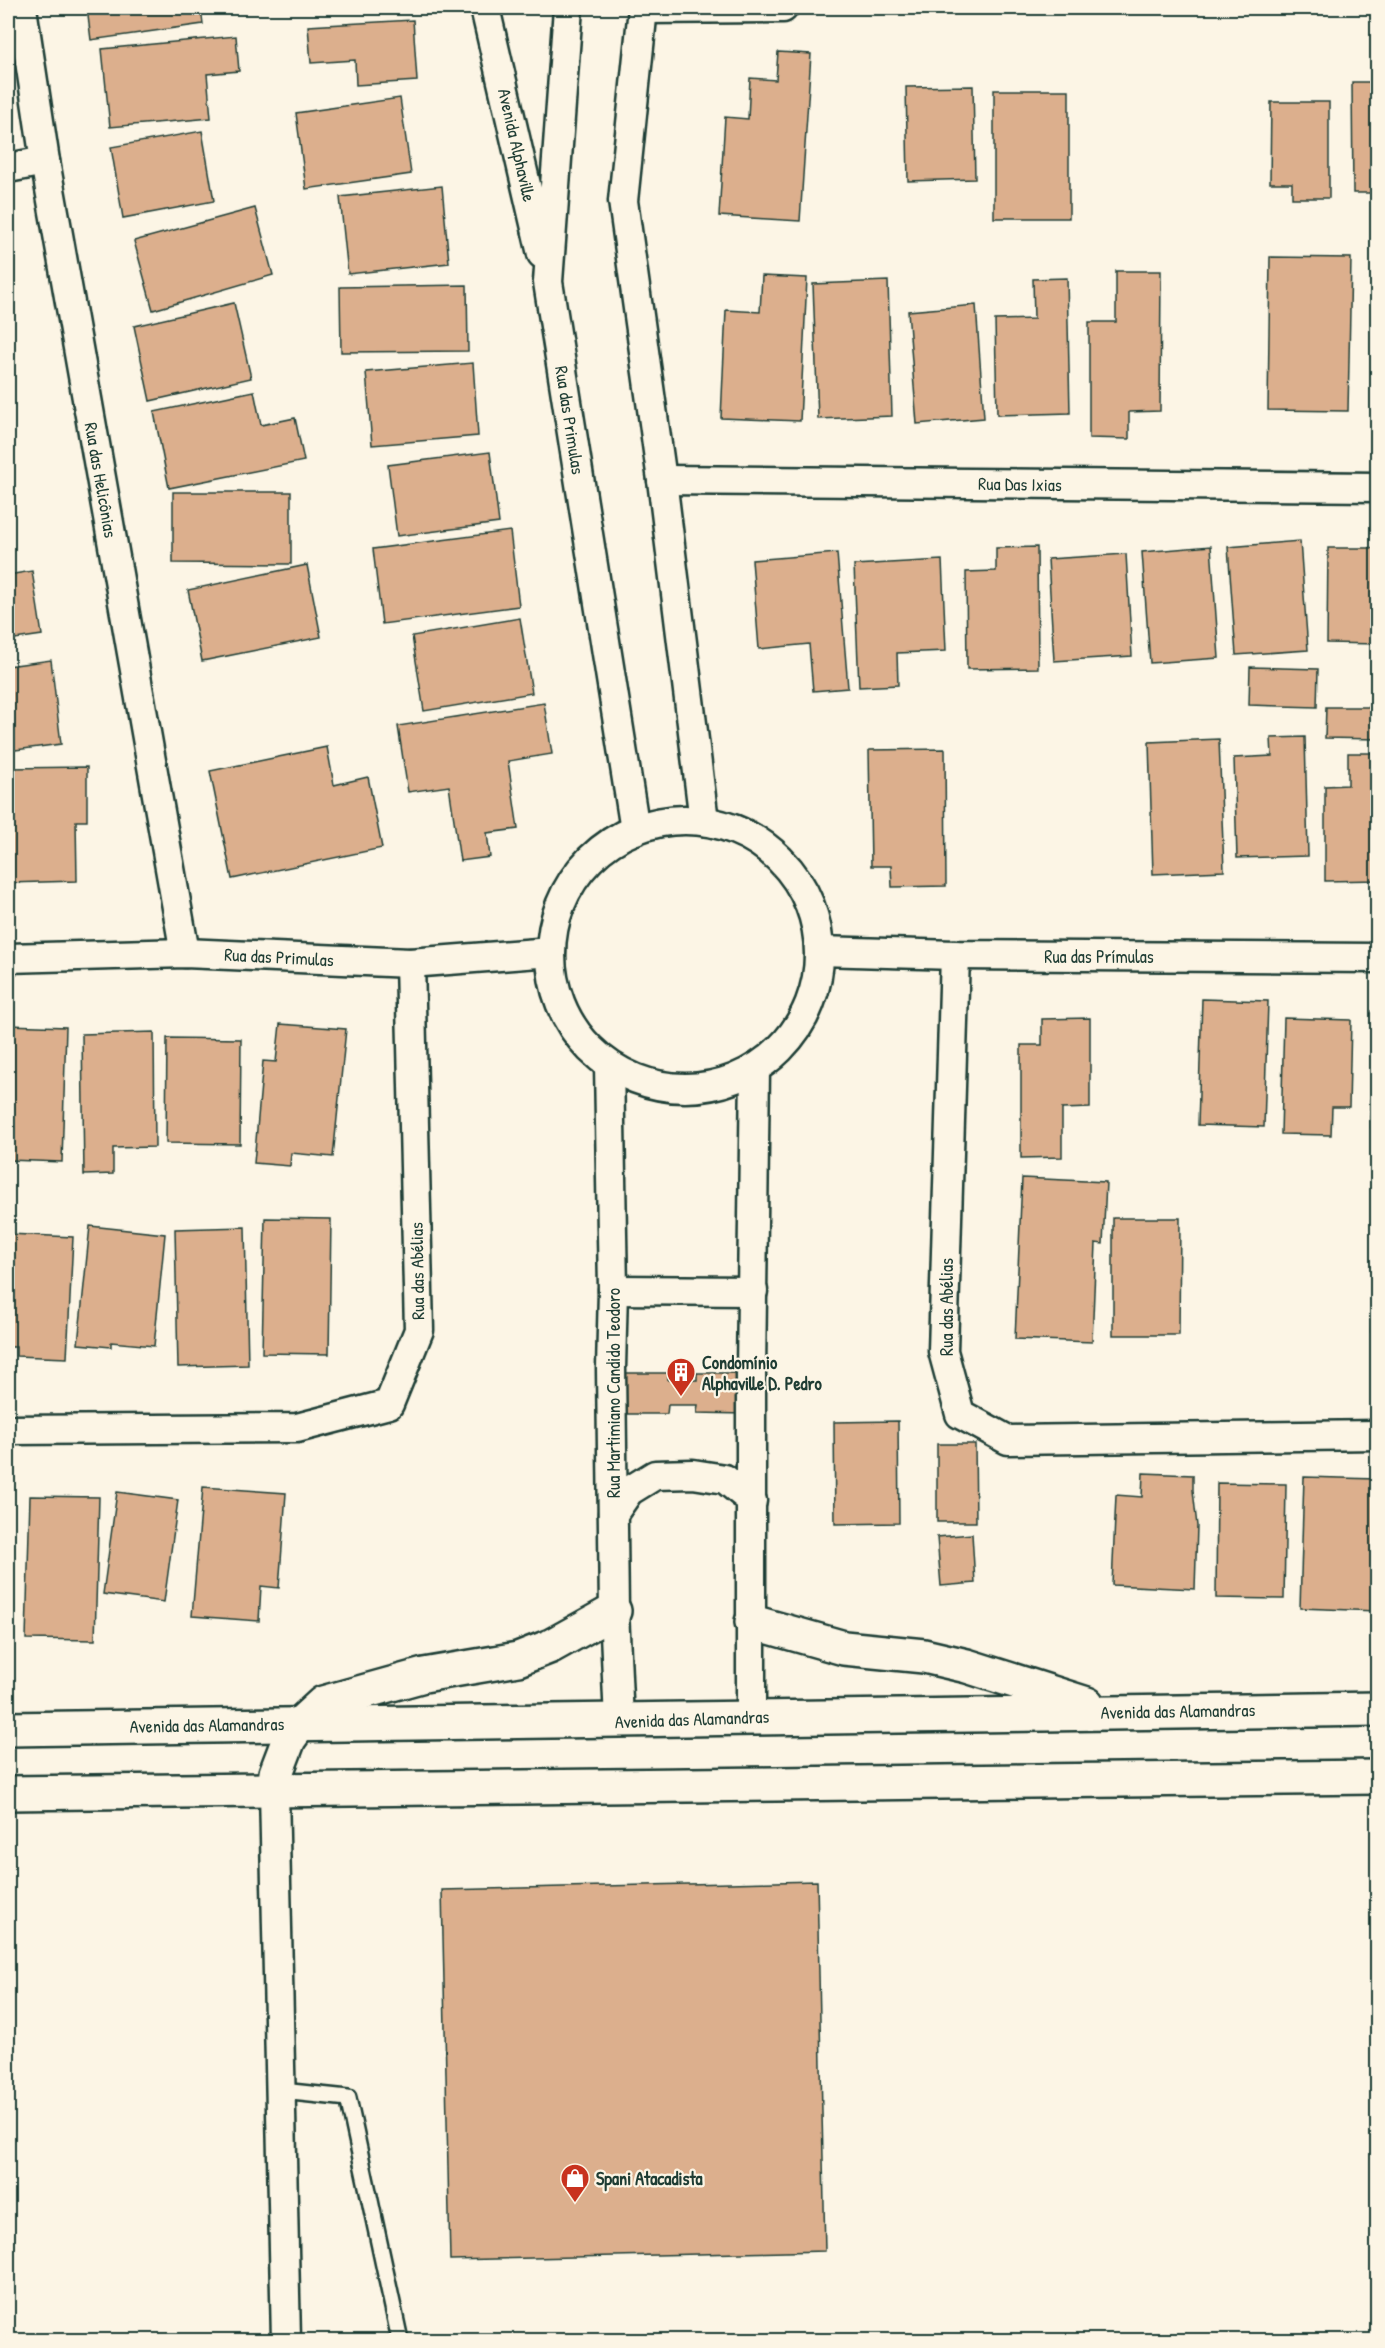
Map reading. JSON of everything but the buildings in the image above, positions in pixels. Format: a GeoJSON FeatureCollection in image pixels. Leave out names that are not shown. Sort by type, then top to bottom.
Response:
{"type":"FeatureCollection","features":[{"type":"Feature","properties":{"kind":"street","name":"Rua das Helicônias"},"geometry":{"type":"LineString","coordinates":[[22,8],[45,161],[184,952]]}},
{"type":"Feature","properties":{"kind":"street","name":"Avenida Alphaville"},"geometry":{"type":"LineString","coordinates":[[485,8],[548,282]]}},
{"type":"Feature","properties":{"kind":"street","name":"Rua das Primulas"},"geometry":{"type":"LineString","coordinates":[[568,8],[548,282],[635,830]]}},
{"type":"Feature","properties":{"kind":"street"},"geometry":{"type":"LineString","coordinates":[[704,821],[662,480],[623,201],[643,8],[783,8]]}},
{"type":"Feature","properties":{"kind":"street"},"geometry":{"type":"LineString","coordinates":[[8,168],[45,161]]}},
{"type":"Feature","properties":{"kind":"street","name":"Rua Das Ixias"},"geometry":{"type":"LineString","coordinates":[[662,480],[1377,487]]}},
{"type":"Feature","properties":{"kind":"street"},"geometry":{"type":"LineString","coordinates":[[669,821],[704,821],[741,831],[772,851],[797,880],[813,914],[820,951],[812,997],[790,1038],[755,1069],[720,1084],[681,1089],[644,1083],[609,1065],[577,1035],[557,995],[551,952],[557,913],[575,878],[602,849],[635,830],[669,821]]}},
{"type":"Feature","properties":{"kind":"street","name":"Rua das Prímulas"},"geometry":{"type":"LineString","coordinates":[[820,951],[955,955],[1377,958]]}},
{"type":"Feature","properties":{"kind":"street","name":"Rua das Primulas"},"geometry":{"type":"LineString","coordinates":[[8,958],[184,952],[410,963],[551,952]]}},
{"type":"Feature","properties":{"kind":"street","name":"Rua das Abélias"},"geometry":{"type":"LineString","coordinates":[[955,955],[943,1351],[960,1414],[1008,1440],[1377,1435]]}},
{"type":"Feature","properties":{"kind":"street","name":"Rua das Abélias"},"geometry":{"type":"LineString","coordinates":[[8,1430],[297,1428],[389,1404],[419,1330],[410,963]]}},
{"type":"Feature","properties":{"kind":"street","name":"Rua Martimiano Candido Teodoro"},"geometry":{"type":"LineString","coordinates":[[609,1065],[613,1290],[611,1368],[614,1611],[619,1721]]}},
{"type":"Feature","properties":{"kind":"street"},"geometry":{"type":"LineString","coordinates":[[751,1717],[755,1069]]}},
{"type":"Feature","properties":{"kind":"street"},"geometry":{"type":"LineString","coordinates":[[613,1290],[753,1291]]}},
{"type":"Feature","properties":{"kind":"street"},"geometry":{"type":"LineString","coordinates":[[613,1514],[629,1491],[655,1475],[693,1474],[725,1479],[752,1501]]}},
{"type":"Feature","properties":{"kind":"street"},"geometry":{"type":"LineString","coordinates":[[286,2340],[274,1791],[281,1756],[300,1724],[323,1703],[424,1674],[518,1659],[551,1646],[614,1611]]}},
{"type":"Feature","properties":{"kind":"street"},"geometry":{"type":"LineString","coordinates":[[752,1622],[844,1648],[924,1656],[967,1666],[1115,1712]]}},
{"type":"Feature","properties":{"kind":"street","name":"Avenida das Alamandras"},"geometry":{"type":"LineString","coordinates":[[8,1729],[1377,1709]]}},
{"type":"Feature","properties":{"kind":"street"},"geometry":{"type":"LineString","coordinates":[[8,1793],[1377,1777]]}},
{"type":"Feature","properties":{"kind":"lane"},"geometry":{"type":"LineString","coordinates":[[282,2091],[348,2098],[400,2340]]}},
{"type":"Feature","properties":{"kind":"place","name":"Condomínio Alphaville D. Pedro"},"geometry":{"type":"Point","coordinates":[681,1398]}},
{"type":"Feature","properties":{"kind":"place","name":"Spani Atacadista"},"geometry":{"type":"Point","coordinates":[575,2204]}}]}
